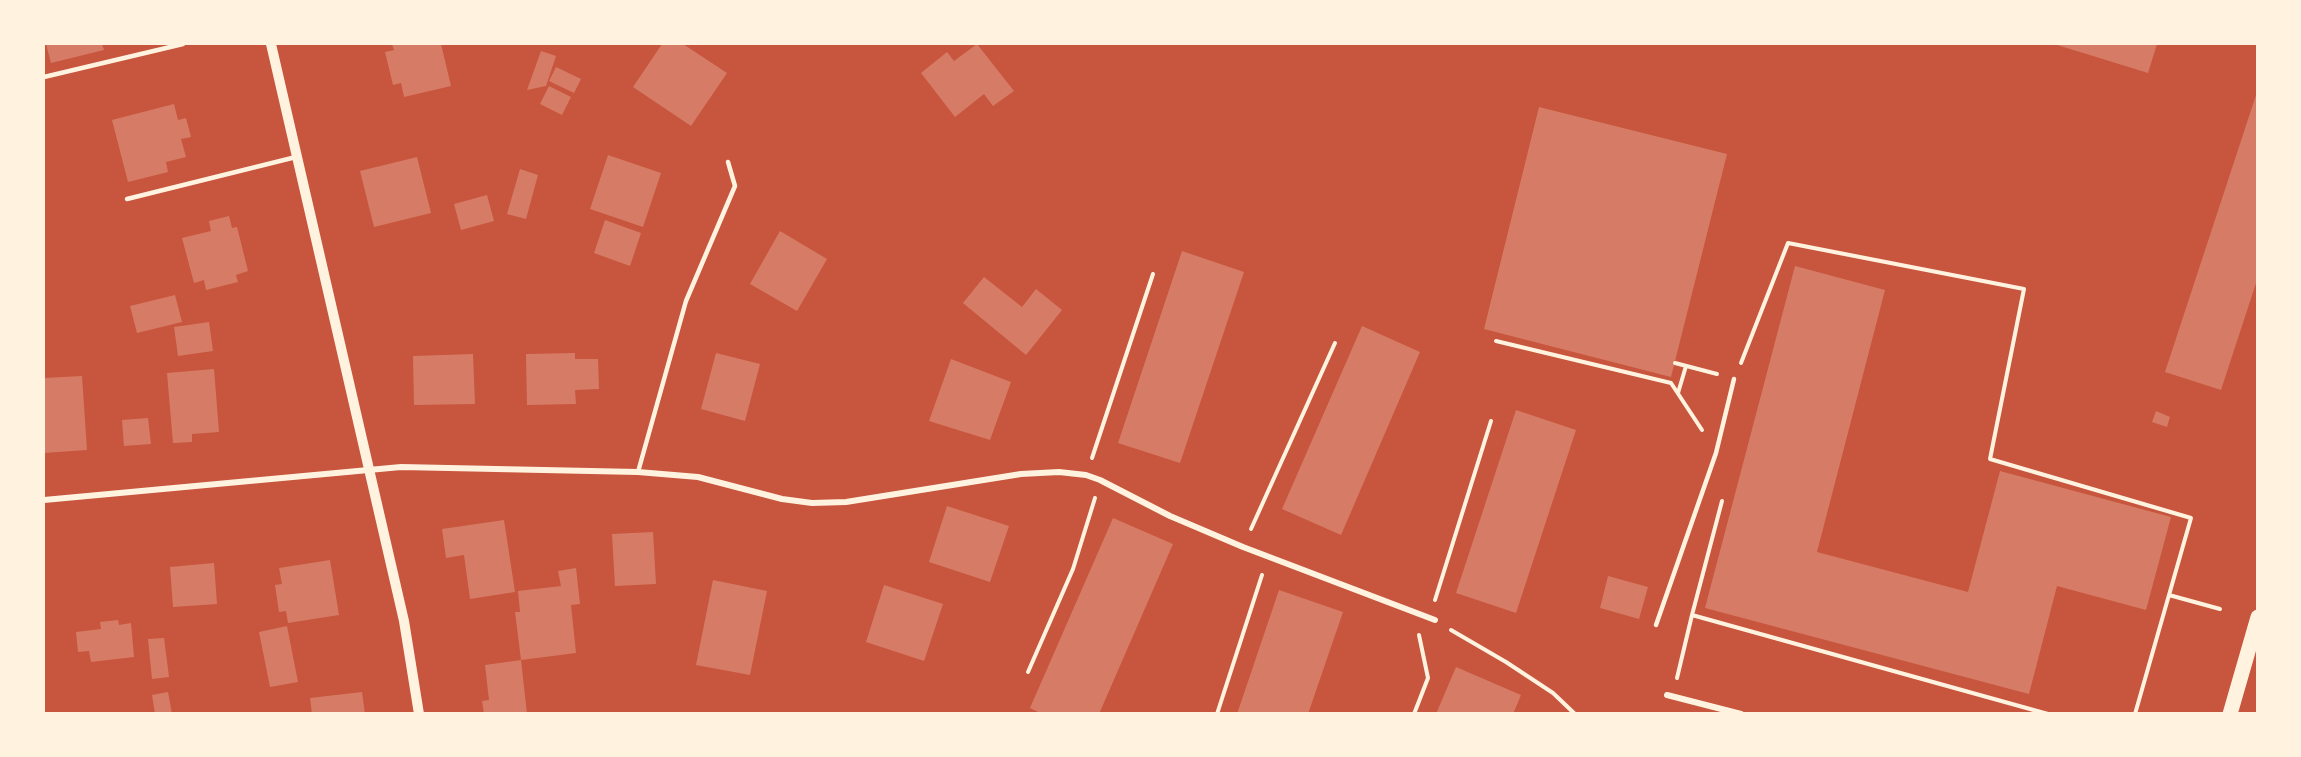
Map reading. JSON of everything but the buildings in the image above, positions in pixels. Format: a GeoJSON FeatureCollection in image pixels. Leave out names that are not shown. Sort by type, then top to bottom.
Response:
{"type":"FeatureCollection","features":[{"type":"Feature","properties":{"kind":"main road"},"geometry":{"type":"LineString","coordinates":[[2230,714],[2258,617]]}},
{"type":"Feature","properties":{"kind":"street"},"geometry":{"type":"LineString","coordinates":[[271,44],[299,156],[404,621],[419,714]]}},
{"type":"Feature","properties":{"kind":"street"},"geometry":{"type":"LineString","coordinates":[[44,500],[401,467],[638,472],[698,477],[783,499],[812,503],[846,502],[1021,474],[1059,472],[1086,475],[1100,480],[1170,516],[1243,547],[1432,619]]}},
{"type":"Feature","properties":{"kind":"street"},"geometry":{"type":"LineString","coordinates":[[1670,695],[1741,714]]}},
{"type":"Feature","properties":{"kind":"lane"},"geometry":{"type":"LineString","coordinates":[[44,77],[183,44]]}},
{"type":"Feature","properties":{"kind":"lane"},"geometry":{"type":"LineString","coordinates":[[127,199],[299,156]]}},
{"type":"Feature","properties":{"kind":"lane"},"geometry":{"type":"LineString","coordinates":[[638,472],[686,301],[735,186],[728,162]]}},
{"type":"Feature","properties":{"kind":"lane"},"geometry":{"type":"LineString","coordinates":[[1656,625],[1716,453],[1734,379]]}},
{"type":"Feature","properties":{"kind":"path"},"geometry":{"type":"LineString","coordinates":[[1674,363],[1734,379],[1788,243],[2024,289],[1990,459],[2192,518],[2135,714]]}},
{"type":"Feature","properties":{"kind":"path"},"geometry":{"type":"LineString","coordinates":[[1086,475],[1153,274]]}},
{"type":"Feature","properties":{"kind":"path"},"geometry":{"type":"LineString","coordinates":[[1496,341],[1671,383],[1716,453]]}},
{"type":"Feature","properties":{"kind":"path"},"geometry":{"type":"LineString","coordinates":[[1243,547],[1335,343]]}},
{"type":"Feature","properties":{"kind":"path"},"geometry":{"type":"LineString","coordinates":[[1678,393],[1686,366]]}},
{"type":"Feature","properties":{"kind":"path"},"geometry":{"type":"LineString","coordinates":[[1491,422],[1432,619],[1553,693],[1575,714]]}},
{"type":"Feature","properties":{"kind":"path"},"geometry":{"type":"LineString","coordinates":[[1028,672],[1073,569],[1100,480]]}},
{"type":"Feature","properties":{"kind":"path"},"geometry":{"type":"LineString","coordinates":[[1670,695],[1724,496]]}},
{"type":"Feature","properties":{"kind":"path"},"geometry":{"type":"LineString","coordinates":[[1217,714],[1268,557]]}},
{"type":"Feature","properties":{"kind":"path"},"geometry":{"type":"LineString","coordinates":[[2169,595],[2220,609]]}},
{"type":"Feature","properties":{"kind":"path"},"geometry":{"type":"LineString","coordinates":[[1413,611],[1428,678],[1414,714]]}},
{"type":"Feature","properties":{"kind":"path"},"geometry":{"type":"LineString","coordinates":[[1692,615],[2048,714]]}}]}
